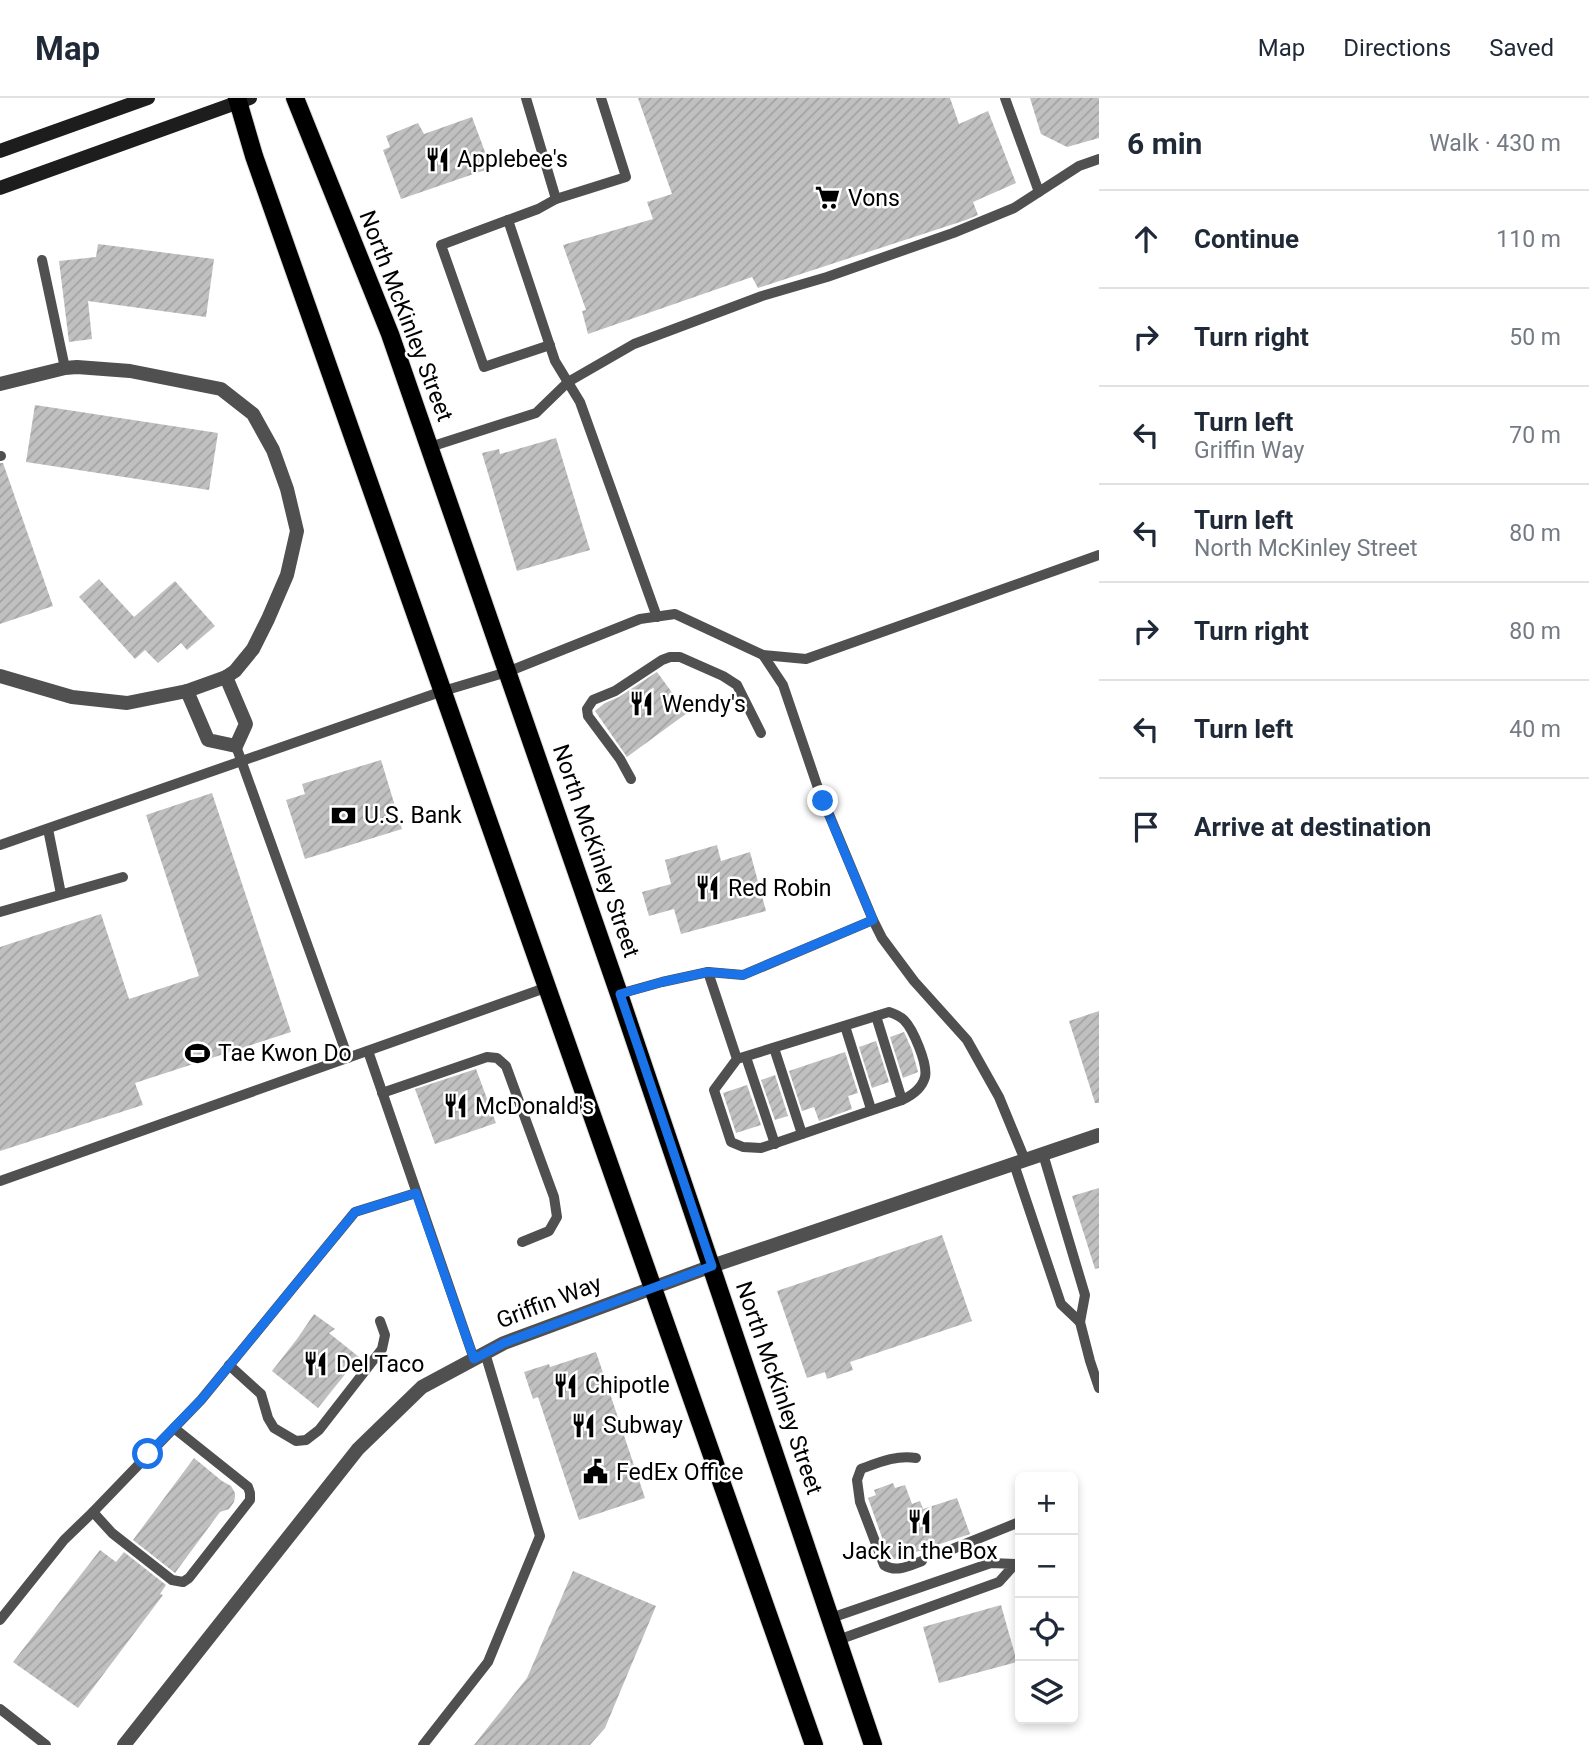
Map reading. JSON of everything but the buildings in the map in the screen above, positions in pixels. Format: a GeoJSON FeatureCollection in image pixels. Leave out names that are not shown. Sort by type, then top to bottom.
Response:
{"type":"FeatureCollection","features":[{"type":"Feature","properties":{"kind":"main road"},"geometry":{"type":"LineString","coordinates":[[0,151],[148,98]]}},
{"type":"Feature","properties":{"kind":"main road","name":"North McKinley Street"},"geometry":{"type":"LineString","coordinates":[[295,98],[390,334],[430,447],[620,994],[873,1745]]}},
{"type":"Feature","properties":{"kind":"main road"},"geometry":{"type":"LineString","coordinates":[[0,188],[242,100],[254,156],[440,692],[649,1288],[814,1745]]}},
{"type":"Feature","properties":{"kind":"street"},"geometry":{"type":"LineString","coordinates":[[0,383],[77,367],[130,370],[220,389],[253,414],[273,450],[287,489],[297,531],[287,575],[268,619],[253,649],[235,671],[226,677],[187,691],[127,703],[72,696],[0,676]]}},
{"type":"Feature","properties":{"kind":"street"},"geometry":{"type":"LineString","coordinates":[[187,691],[208,740],[236,746],[247,724],[226,677]]}},
{"type":"Feature","properties":{"kind":"street","name":"Griffin Way"},"geometry":{"type":"LineString","coordinates":[[124,1745],[358,1449],[422,1387],[504,1343],[649,1288],[1099,1135]]}},
{"type":"Feature","properties":{"kind":"lane"},"geometry":{"type":"LineString","coordinates":[[526,98],[556,199]]}},
{"type":"Feature","properties":{"kind":"lane"},"geometry":{"type":"LineString","coordinates":[[550,345],[484,368],[441,244],[538,209],[556,199],[625,177],[601,98]]}},
{"type":"Feature","properties":{"kind":"lane"},"geometry":{"type":"LineString","coordinates":[[1005,98],[1040,192]]}},
{"type":"Feature","properties":{"kind":"lane"},"geometry":{"type":"LineString","coordinates":[[430,447],[536,413],[568,382],[634,344],[762,296],[946,236],[1014,208],[1079,166],[1099,159]]}},
{"type":"Feature","properties":{"kind":"lane"},"geometry":{"type":"LineString","coordinates":[[508,220],[555,361],[580,402],[657,617]]}},
{"type":"Feature","properties":{"kind":"lane"},"geometry":{"type":"LineString","coordinates":[[42,260],[65,368]]}},
{"type":"Feature","properties":{"kind":"lane"},"geometry":{"type":"LineString","coordinates":[[0,845],[440,692],[507,672],[640,619],[676,614],[763,655],[806,659],[1099,555]]}},
{"type":"Feature","properties":{"kind":"lane"},"geometry":{"type":"LineString","coordinates":[[763,655],[782,685],[818,788],[882,938],[914,981],[967,1040],[999,1097],[1061,1304],[1080,1322]]}},
{"type":"Feature","properties":{"kind":"lane"},"geometry":{"type":"LineString","coordinates":[[631,779],[587,709],[593,700],[615,691],[662,660],[680,657],[737,685],[761,733]]}},
{"type":"Feature","properties":{"kind":"lane"},"geometry":{"type":"LineString","coordinates":[[236,746],[348,1058]]}},
{"type":"Feature","properties":{"kind":"lane"},"geometry":{"type":"LineString","coordinates":[[48,829],[61,894]]}},
{"type":"Feature","properties":{"kind":"lane"},"geometry":{"type":"LineString","coordinates":[[0,912],[123,877]]}},
{"type":"Feature","properties":{"kind":"lane"},"geometry":{"type":"LineString","coordinates":[[620,994],[708,972],[743,975],[873,920]]}},
{"type":"Feature","properties":{"kind":"lane"},"geometry":{"type":"LineString","coordinates":[[708,972],[775,1144]]}},
{"type":"Feature","properties":{"kind":"lane"},"geometry":{"type":"LineString","coordinates":[[0,1181],[545,988]]}},
{"type":"Feature","properties":{"kind":"lane"},"geometry":{"type":"LineString","coordinates":[[889,1012],[901,1017],[911,1028],[926,1067],[925,1078],[914,1094],[902,1100],[761,1149],[743,1147],[731,1142],[714,1090],[742,1058],[774,1048],[889,1012]]}},
{"type":"Feature","properties":{"kind":"lane"},"geometry":{"type":"LineString","coordinates":[[876,1016],[902,1100]]}},
{"type":"Feature","properties":{"kind":"lane"},"geometry":{"type":"LineString","coordinates":[[845,1026],[871,1109]]}},
{"type":"Feature","properties":{"kind":"lane"},"geometry":{"type":"LineString","coordinates":[[774,1048],[802,1134]]}},
{"type":"Feature","properties":{"kind":"lane"},"geometry":{"type":"LineString","coordinates":[[368,1051],[416,1193],[479,1356],[540,1536],[488,1662],[423,1745]]}},
{"type":"Feature","properties":{"kind":"lane"},"geometry":{"type":"LineString","coordinates":[[382,1093],[487,1057],[497,1058],[506,1066],[554,1197],[557,1217],[549,1231],[522,1242]]}},
{"type":"Feature","properties":{"kind":"lane"},"geometry":{"type":"LineString","coordinates":[[1043,1154],[1085,1295],[1080,1322],[1099,1388]]}},
{"type":"Feature","properties":{"kind":"lane"},"geometry":{"type":"LineString","coordinates":[[2,1614],[64,1539],[201,1400],[355,1212],[416,1193]]}},
{"type":"Feature","properties":{"kind":"lane"},"geometry":{"type":"LineString","coordinates":[[229,1365],[261,1394],[268,1418],[274,1427],[296,1441],[306,1440],[319,1430],[382,1349],[385,1335],[380,1321]]}},
{"type":"Feature","properties":{"kind":"lane"},"geometry":{"type":"LineString","coordinates":[[93,1512],[112,1533],[172,1580],[183,1582],[190,1578],[250,1500],[250,1493],[248,1487],[174,1428]]}},
{"type":"Feature","properties":{"kind":"lane"},"geometry":{"type":"LineString","coordinates":[[916,1458],[903,1456],[883,1460],[861,1469],[857,1480],[860,1502],[884,1565],[890,1569],[903,1568],[922,1561]]}},
{"type":"Feature","properties":{"kind":"lane"},"geometry":{"type":"LineString","coordinates":[[945,1552],[1015,1524]]}},
{"type":"Feature","properties":{"kind":"lane"},"geometry":{"type":"LineString","coordinates":[[831,1618],[991,1563],[1015,1564],[999,1582],[838,1640]]}},
{"type":"Feature","properties":{"kind":"lane"},"geometry":{"type":"LineString","coordinates":[[0,1709],[46,1745]]}},
{"type":"Feature","properties":{"kind":"place","name":"Applebee's"},"geometry":{"type":"Point","coordinates":[437,159]}},
{"type":"Feature","properties":{"kind":"place","name":"Vons"},"geometry":{"type":"Point","coordinates":[828,198]}},
{"type":"Feature","properties":{"kind":"place","name":"Wendy's"},"geometry":{"type":"Point","coordinates":[642,704]}},
{"type":"Feature","properties":{"kind":"place","name":"U.S. Bank"},"geometry":{"type":"Point","coordinates":[344,815]}},
{"type":"Feature","properties":{"kind":"place","name":"Red Robin"},"geometry":{"type":"Point","coordinates":[708,888]}},
{"type":"Feature","properties":{"kind":"place","name":"Tae Kwon Do"},"geometry":{"type":"Point","coordinates":[198,1053]}},
{"type":"Feature","properties":{"kind":"place","name":"McDonald's"},"geometry":{"type":"Point","coordinates":[455,1106]}},
{"type":"Feature","properties":{"kind":"place","name":"Del Taco"},"geometry":{"type":"Point","coordinates":[316,1364]}},
{"type":"Feature","properties":{"kind":"place","name":"Chipotle"},"geometry":{"type":"Point","coordinates":[565,1385]}},
{"type":"Feature","properties":{"kind":"place","name":"Subway"},"geometry":{"type":"Point","coordinates":[583,1425]}},
{"type":"Feature","properties":{"kind":"place","name":"FedEx Office"},"geometry":{"type":"Point","coordinates":[596,1472]}},
{"type":"Feature","properties":{"kind":"place","name":"Jack in the Box"},"geometry":{"type":"Point","coordinates":[920,1521]}},
{"type":"Feature","properties":{"kind":"route"},"geometry":{"type":"LineString","coordinates":[[148,1454],[201,1400],[355,1212],[416,1193],[474,1359],[504,1343],[712,1266],[620,994],[708,972],[743,975],[873,920],[823,801]]}}]}
